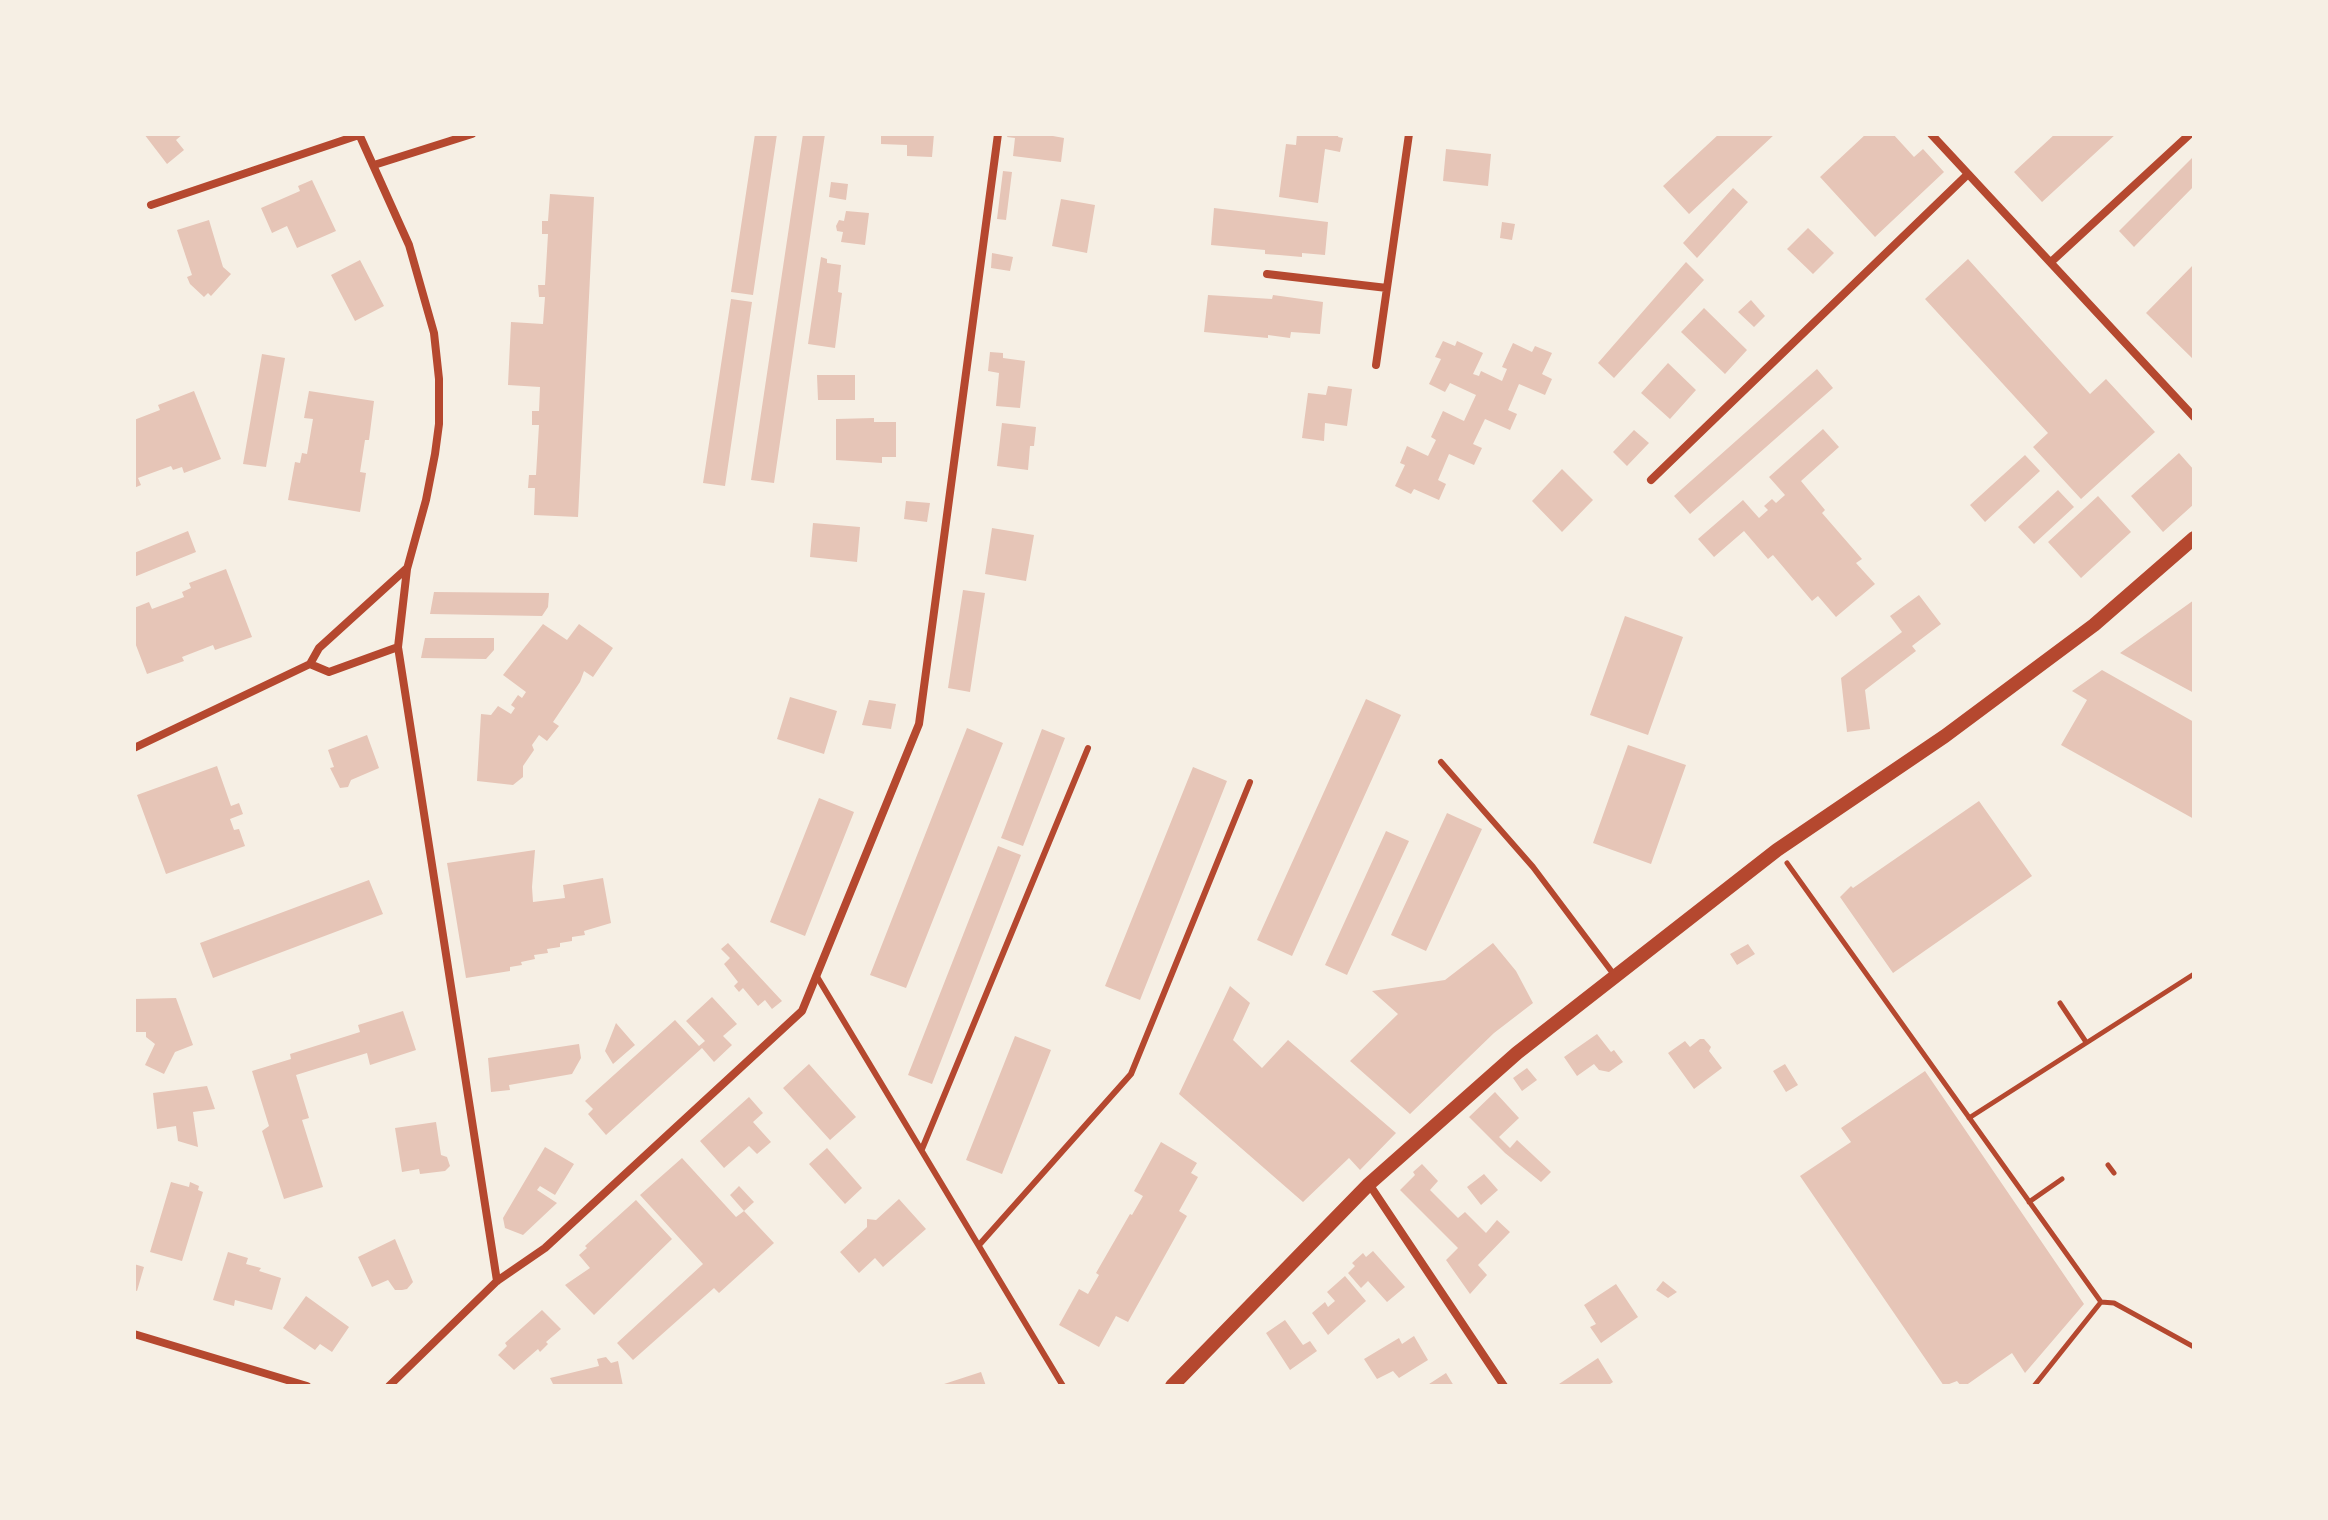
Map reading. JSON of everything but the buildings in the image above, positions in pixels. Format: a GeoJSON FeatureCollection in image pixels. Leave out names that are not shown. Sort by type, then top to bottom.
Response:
{"type":"FeatureCollection","features":[{"type":"Feature","properties":{"kind":"street"},"geometry":{"type":"LineString","coordinates":[[151,205],[359,134],[409,245],[434,333],[439,379],[439,424],[426,500],[407,569],[398,647],[497,1281]]}},
{"type":"Feature","properties":{"kind":"street"},"geometry":{"type":"LineString","coordinates":[[374,165],[472,134]]}},
{"type":"Feature","properties":{"kind":"street"},"geometry":{"type":"LineString","coordinates":[[389,1386],[497,1281],[545,1248],[802,1011],[919,724],[998,134]]}},
{"type":"Feature","properties":{"kind":"street"},"geometry":{"type":"LineString","coordinates":[[1376,365],[1409,134]]}},
{"type":"Feature","properties":{"kind":"street"},"geometry":{"type":"LineString","coordinates":[[1931,134],[2194,417]]}},
{"type":"Feature","properties":{"kind":"street"},"geometry":{"type":"LineString","coordinates":[[2051,262],[2190,134]]}},
{"type":"Feature","properties":{"kind":"street"},"geometry":{"type":"LineString","coordinates":[[1651,480],[1968,174]]}},
{"type":"Feature","properties":{"kind":"street"},"geometry":{"type":"LineString","coordinates":[[1267,274],[1387,288]]}},
{"type":"Feature","properties":{"kind":"street"},"geometry":{"type":"LineString","coordinates":[[1172,1386],[1369,1184],[1517,1053],[1777,850],[1945,736],[2094,625],[2194,538]]}},
{"type":"Feature","properties":{"kind":"street"},"geometry":{"type":"LineString","coordinates":[[134,748],[310,664],[319,648],[407,569]]}},
{"type":"Feature","properties":{"kind":"street"},"geometry":{"type":"LineString","coordinates":[[310,664],[329,672],[398,647]]}},
{"type":"Feature","properties":{"kind":"street"},"geometry":{"type":"LineString","coordinates":[[1369,1184],[1504,1386]]}},
{"type":"Feature","properties":{"kind":"street"},"geometry":{"type":"LineString","coordinates":[[134,1334],[307,1386]]}},
{"type":"Feature","properties":{"kind":"lane"},"geometry":{"type":"LineString","coordinates":[[922,1149],[1088,748]]}},
{"type":"Feature","properties":{"kind":"lane"},"geometry":{"type":"LineString","coordinates":[[1441,762],[1533,867],[1615,976]]}},
{"type":"Feature","properties":{"kind":"lane"},"geometry":{"type":"LineString","coordinates":[[979,1245],[1131,1074],[1250,782]]}},
{"type":"Feature","properties":{"kind":"lane"},"geometry":{"type":"LineString","coordinates":[[816,975],[1063,1386]]}},
{"type":"Feature","properties":{"kind":"path"},"geometry":{"type":"LineString","coordinates":[[1777,850],[2101,1302],[2114,1303],[2194,1347]]}},
{"type":"Feature","properties":{"kind":"path"},"geometry":{"type":"LineString","coordinates":[[1969,1118],[2194,974]]}},
{"type":"Feature","properties":{"kind":"path"},"geometry":{"type":"LineString","coordinates":[[2060,1003],[2086,1042]]}},
{"type":"Feature","properties":{"kind":"path"},"geometry":{"type":"LineString","coordinates":[[2108,1165],[2114,1173]]}},
{"type":"Feature","properties":{"kind":"path"},"geometry":{"type":"LineString","coordinates":[[2029,1202],[2062,1179]]}},
{"type":"Feature","properties":{"kind":"path"},"geometry":{"type":"LineString","coordinates":[[2034,1386],[2101,1302]]}}]}
